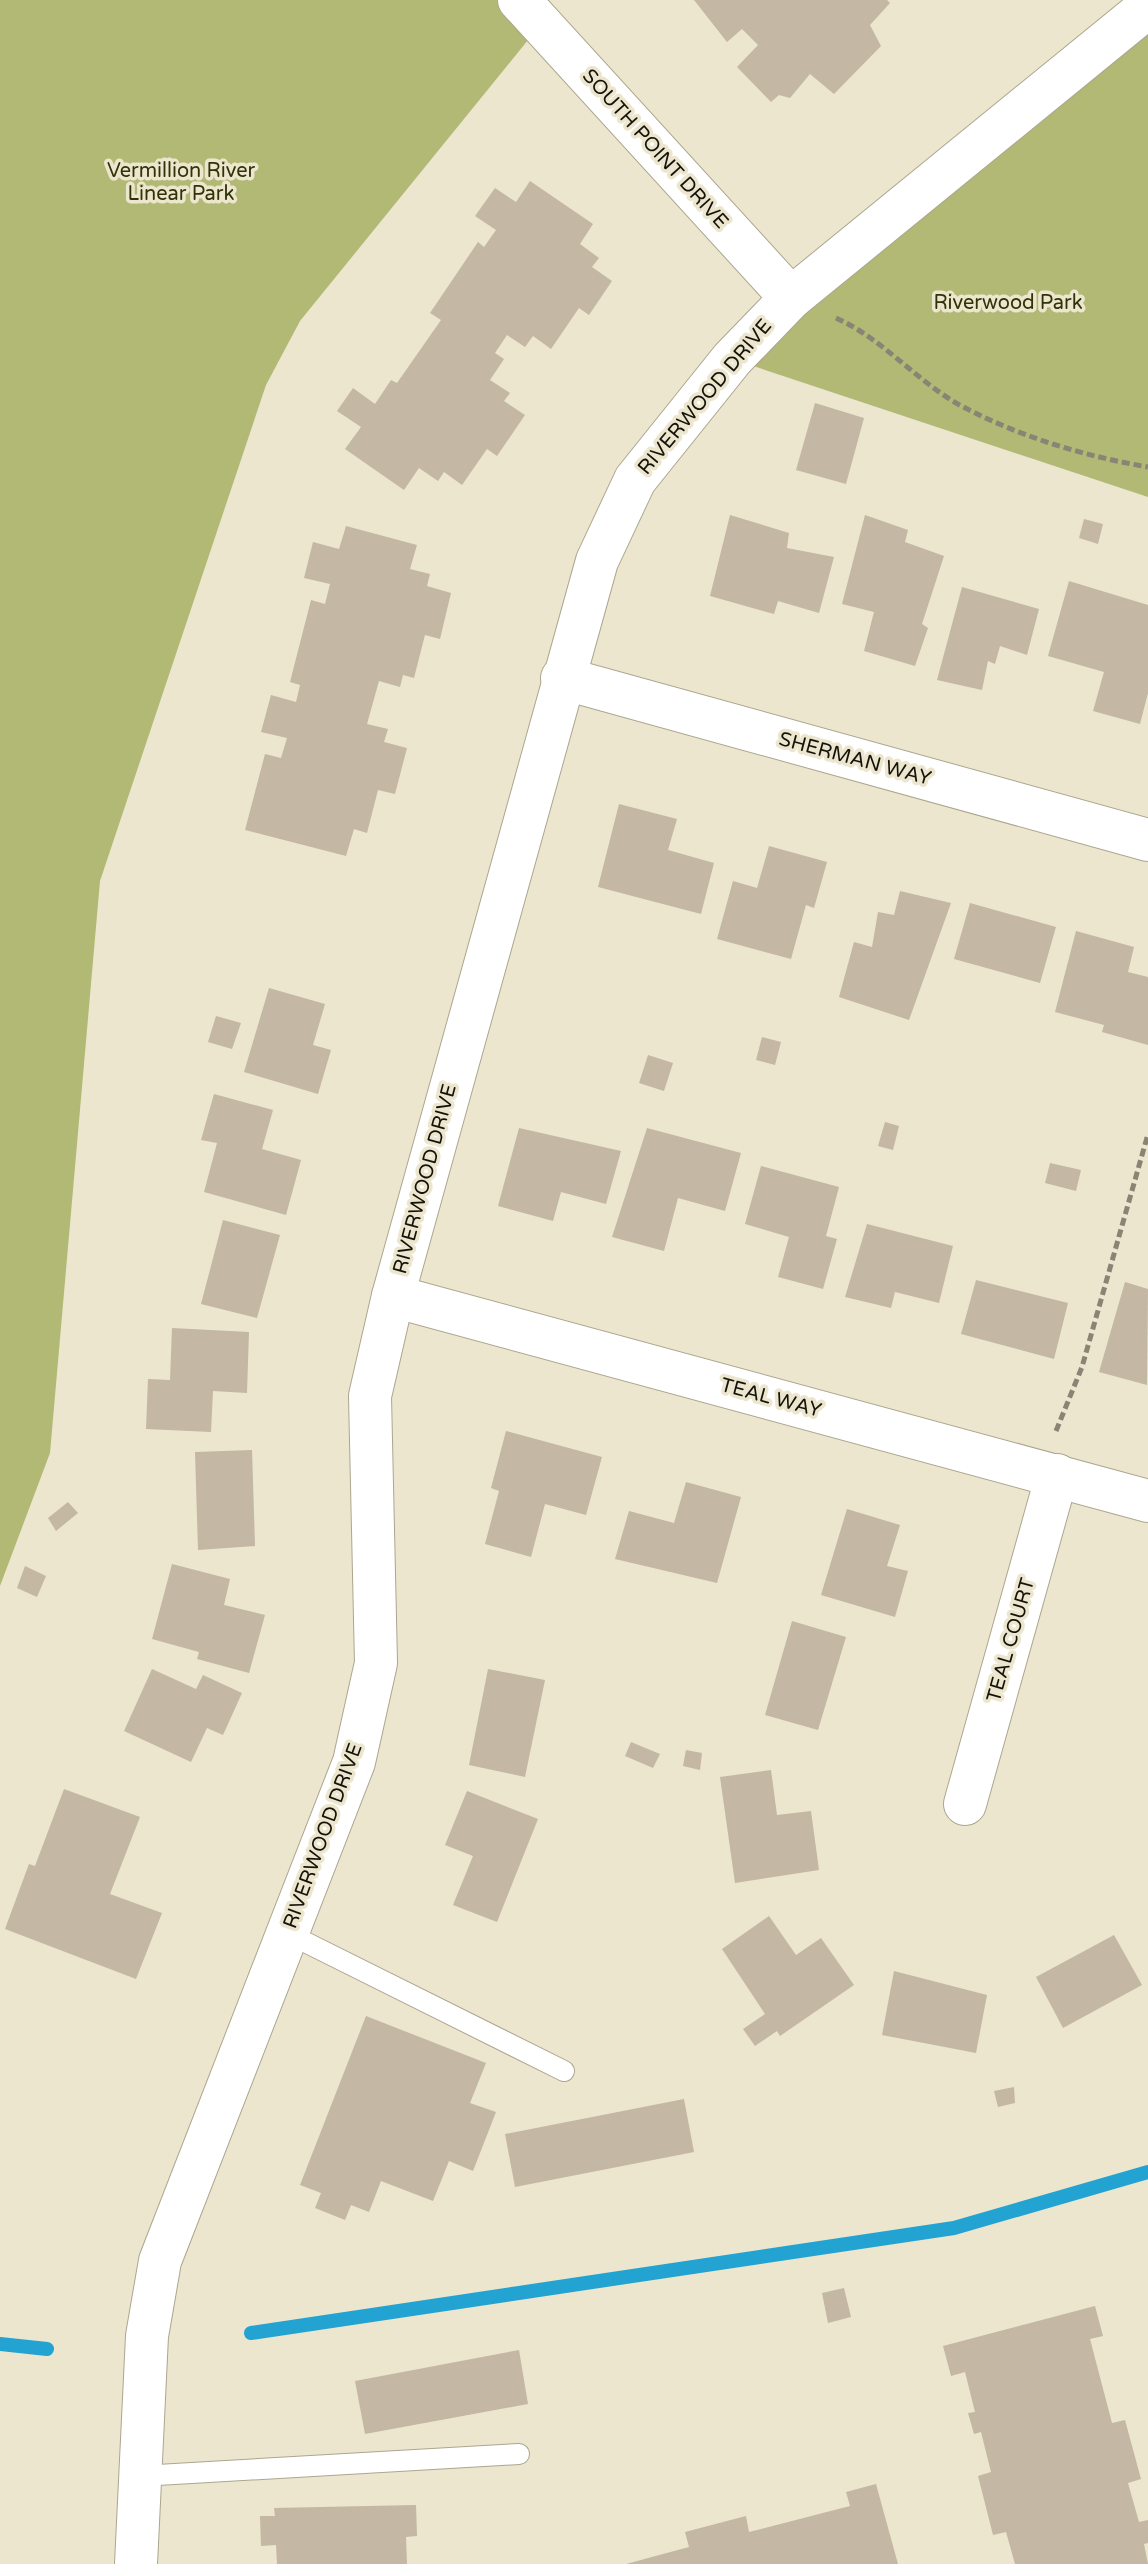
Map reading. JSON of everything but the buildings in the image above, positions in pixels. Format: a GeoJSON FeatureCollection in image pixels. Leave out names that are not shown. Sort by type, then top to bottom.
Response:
{"type":"FeatureCollection","features":[{"type":"Feature","properties":{"kind":"street","name":"SOUTH POINT DRIVE"},"geometry":{"type":"LineString","coordinates":[[519,0],[791,298]]}},
{"type":"Feature","properties":{"kind":"street","name":"RIVERWOOD DRIVE"},"geometry":{"type":"LineString","coordinates":[[136,2564],[147,2336],[160,2261],[354,1762],[376,1663],[370,1396],[393,1296],[562,678],[597,561],[635,480],[732,359],[791,298],[1148,7]]}},
{"type":"Feature","properties":{"kind":"street","name":"SHERMAN WAY"},"geometry":{"type":"LineString","coordinates":[[562,678],[1148,840]]}},
{"type":"Feature","properties":{"kind":"street","name":"TEAL WAY"},"geometry":{"type":"LineString","coordinates":[[393,1296],[1148,1501]]}},
{"type":"Feature","properties":{"kind":"street","name":"TEAL COURT"},"geometry":{"type":"LineString","coordinates":[[965,1804],[1057,1475]]}},
{"type":"Feature","properties":{"kind":"lane"},"geometry":{"type":"LineString","coordinates":[[287,1933],[564,2071]]}},
{"type":"Feature","properties":{"kind":"lane"},"geometry":{"type":"LineString","coordinates":[[140,2476],[519,2454]]}},
{"type":"Feature","properties":{"kind":"path"},"geometry":{"type":"LineString","coordinates":[[791,298],[857,327],[956,402],[1008,426],[1101,459],[1148,467]]}},
{"type":"Feature","properties":{"kind":"path"},"geometry":{"type":"LineString","coordinates":[[1057,1475],[1054,1436],[1082,1367],[1148,1134]]}},
{"type":"Feature","properties":{"kind":"green space","name":"Vermillion River Linear Park"},"geometry":{"type":"Polygon","coordinates":[[[0,0],[519,0],[541,24],[300,321],[266,385],[100,881],[50,1453],[0,1586],[0,0]]]}},
{"type":"Feature","properties":{"kind":"green space","name":"Riverwood Park"},"geometry":{"type":"Polygon","coordinates":[[[1148,7],[1148,497],[732,359],[1148,7]]]}},
{"type":"Feature","properties":{"kind":"waterway"},"geometry":{"type":"LineString","coordinates":[[251,2333],[954,2228],[1148,2172]]}},
{"type":"Feature","properties":{"kind":"waterway"},"geometry":{"type":"LineString","coordinates":[[0,2344],[47,2349]]}}]}
